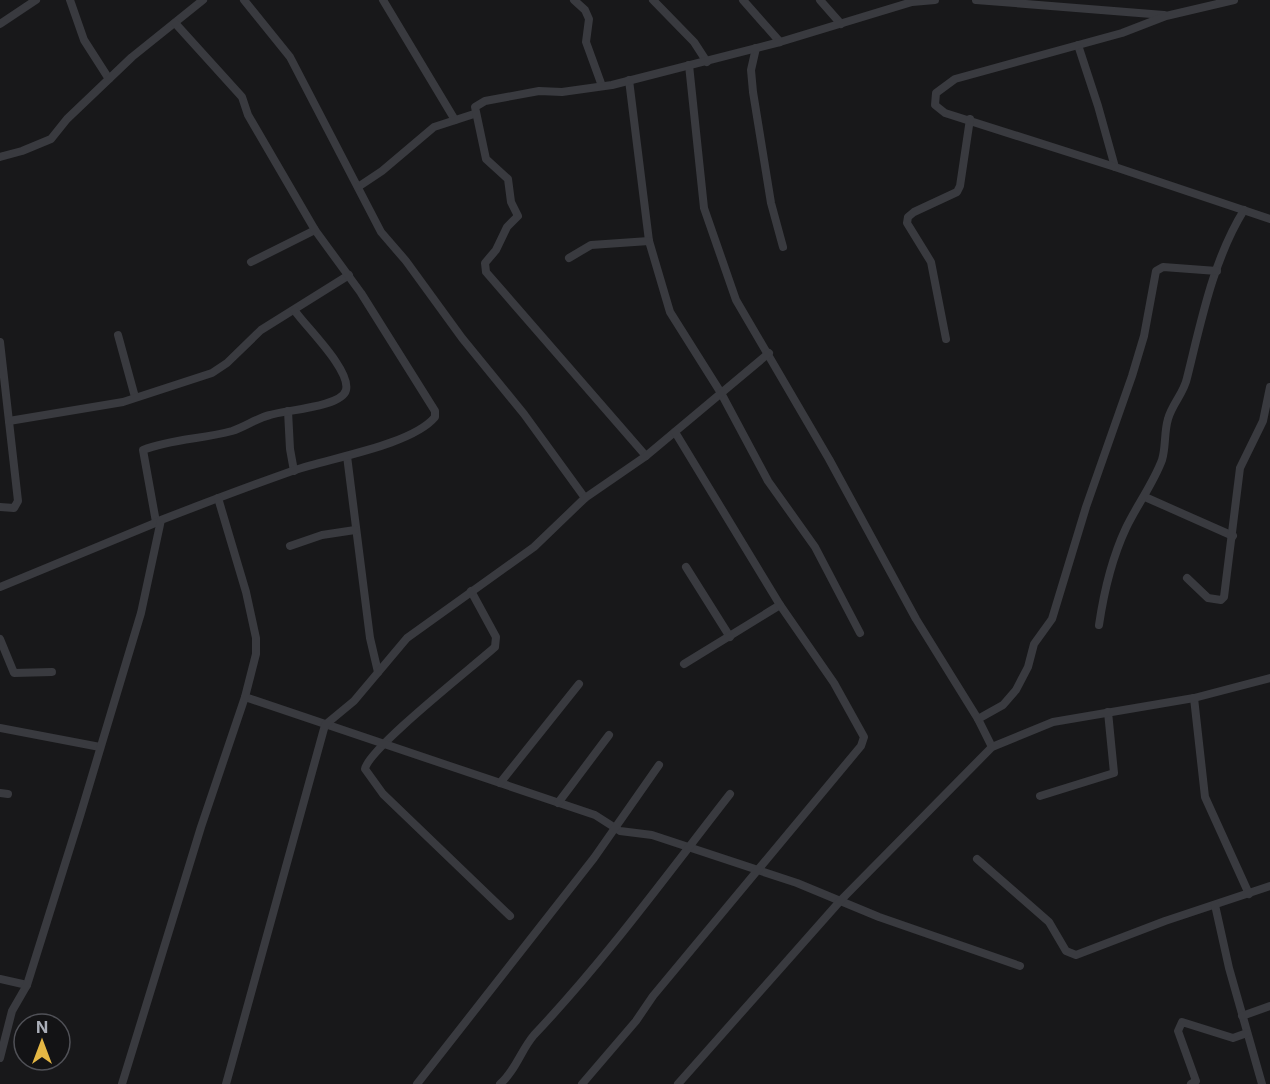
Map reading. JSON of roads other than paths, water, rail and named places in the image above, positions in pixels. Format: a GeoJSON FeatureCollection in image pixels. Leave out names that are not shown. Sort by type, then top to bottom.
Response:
{"type":"FeatureCollection","features":[{"type":"Feature","properties":{"kind":"street"},"geometry":{"type":"LineString","coordinates":[[0,24],[36,0]]}},
{"type":"Feature","properties":{"kind":"street"},"geometry":{"type":"LineString","coordinates":[[70,0],[84,40],[109,80]]}},
{"type":"Feature","properties":{"kind":"street"},"geometry":{"type":"LineString","coordinates":[[0,157],[51,139],[109,80],[203,0]]}},
{"type":"Feature","properties":{"kind":"street"},"geometry":{"type":"LineString","coordinates":[[244,0],[290,57],[381,232],[524,414],[585,498]]}},
{"type":"Feature","properties":{"kind":"street"},"geometry":{"type":"LineString","coordinates":[[383,0],[455,120]]}},
{"type":"Feature","properties":{"kind":"street"},"geometry":{"type":"LineString","coordinates":[[574,0],[585,10],[589,19],[586,42],[602,86]]}},
{"type":"Feature","properties":{"kind":"street"},"geometry":{"type":"LineString","coordinates":[[653,0],[694,42],[707,62]]}},
{"type":"Feature","properties":{"kind":"street"},"geometry":{"type":"LineString","coordinates":[[743,0],[780,42]]}},
{"type":"Feature","properties":{"kind":"street"},"geometry":{"type":"LineString","coordinates":[[819,0],[841,24]]}},
{"type":"Feature","properties":{"kind":"street"},"geometry":{"type":"LineString","coordinates":[[646,456],[486,272],[486,263],[496,250],[507,227],[518,216],[511,202],[508,179],[486,159],[474,107],[485,101],[539,91],[572,91],[602,86],[707,62],[841,24],[911,1],[935,0]]}},
{"type":"Feature","properties":{"kind":"street"},"geometry":{"type":"LineString","coordinates":[[976,0],[1166,16]]}},
{"type":"Feature","properties":{"kind":"street"},"geometry":{"type":"LineString","coordinates":[[1234,0],[1214,2],[1166,16],[1122,33],[955,79],[936,93],[935,105],[939,110],[1270,219]]}},
{"type":"Feature","properties":{"kind":"street"},"geometry":{"type":"LineString","coordinates":[[0,587],[218,498],[294,471],[407,436],[430,423],[435,417],[435,411],[388,334],[349,275],[315,230],[248,115],[242,97],[175,23]]}},
{"type":"Feature","properties":{"kind":"street"},"geometry":{"type":"LineString","coordinates":[[1078,45],[1115,167]]}},
{"type":"Feature","properties":{"kind":"street"},"geometry":{"type":"LineString","coordinates":[[756,48],[751,70],[753,92],[771,203],[783,247]]}},
{"type":"Feature","properties":{"kind":"street"},"geometry":{"type":"LineString","coordinates":[[689,65],[704,208],[736,300],[769,353],[916,620],[978,719],[992,747]]}},
{"type":"Feature","properties":{"kind":"street"},"geometry":{"type":"LineString","coordinates":[[629,80],[649,240],[670,312],[721,393],[768,481],[815,546],[860,633]]}},
{"type":"Feature","properties":{"kind":"street"},"geometry":{"type":"LineString","coordinates":[[358,187],[382,171],[434,127],[474,114]]}},
{"type":"Feature","properties":{"kind":"street"},"geometry":{"type":"LineString","coordinates":[[946,339],[931,262],[907,224],[908,217],[914,212],[957,192],[960,186],[970,119]]}},
{"type":"Feature","properties":{"kind":"street"},"geometry":{"type":"LineString","coordinates":[[1099,625],[1104,586],[1111,564],[1126,527],[1145,497],[1162,458],[1168,420],[1187,380],[1194,345],[1217,271],[1231,231],[1244,210]]}},
{"type":"Feature","properties":{"kind":"street"},"geometry":{"type":"LineString","coordinates":[[251,262],[315,230]]}},
{"type":"Feature","properties":{"kind":"street"},"geometry":{"type":"LineString","coordinates":[[569,258],[591,244],[649,240]]}},
{"type":"Feature","properties":{"kind":"street"},"geometry":{"type":"LineString","coordinates":[[978,719],[1003,705],[1016,690],[1028,667],[1034,644],[1052,619],[1086,507],[1144,336],[1156,271],[1163,267],[1217,271]]}},
{"type":"Feature","properties":{"kind":"street"},"geometry":{"type":"LineString","coordinates":[[9,421],[123,402],[212,373],[227,363],[261,330],[349,275]]}},
{"type":"Feature","properties":{"kind":"street"},"geometry":{"type":"LineString","coordinates":[[0,1058],[2,1041],[12,1011],[27,985],[141,613],[158,521],[143,450],[234,430],[268,415],[336,400],[346,389],[329,351],[295,310]]}},
{"type":"Feature","properties":{"kind":"street"},"geometry":{"type":"LineString","coordinates":[[118,335],[135,397]]}},
{"type":"Feature","properties":{"kind":"street"},"geometry":{"type":"LineString","coordinates":[[0,342],[18,501],[14,508],[0,507]]}},
{"type":"Feature","properties":{"kind":"street"},"geometry":{"type":"LineString","coordinates":[[226,1084],[325,725],[354,701],[407,638],[534,547],[585,498],[646,456],[769,353]]}},
{"type":"Feature","properties":{"kind":"street"},"geometry":{"type":"LineString","coordinates":[[1187,578],[1208,598],[1221,600],[1224,597],[1240,468],[1263,422],[1270,387]]}},
{"type":"Feature","properties":{"kind":"street"},"geometry":{"type":"LineString","coordinates":[[288,411],[294,471]]}},
{"type":"Feature","properties":{"kind":"street"},"geometry":{"type":"LineString","coordinates":[[582,1084],[861,746],[864,737],[834,683],[780,605],[675,432]]}},
{"type":"Feature","properties":{"kind":"street"},"geometry":{"type":"LineString","coordinates":[[347,456],[370,638],[378,672]]}},
{"type":"Feature","properties":{"kind":"street"},"geometry":{"type":"LineString","coordinates":[[1145,497],[1233,536]]}},
{"type":"Feature","properties":{"kind":"street"},"geometry":{"type":"LineString","coordinates":[[122,1084],[201,827],[245,697],[256,654],[256,638],[246,592],[218,498]]}},
{"type":"Feature","properties":{"kind":"street"},"geometry":{"type":"LineString","coordinates":[[290,546],[322,535],[355,530]]}},
{"type":"Feature","properties":{"kind":"street"},"geometry":{"type":"LineString","coordinates":[[686,567],[730,637]]}},
{"type":"Feature","properties":{"kind":"street"},"geometry":{"type":"LineString","coordinates":[[471,591],[496,637],[495,647],[384,743],[366,764],[368,776],[383,794],[510,916]]}},
{"type":"Feature","properties":{"kind":"street"},"geometry":{"type":"LineString","coordinates":[[684,664],[780,605]]}},
{"type":"Feature","properties":{"kind":"street"},"geometry":{"type":"LineString","coordinates":[[0,639],[14,673],[52,672]]}},
{"type":"Feature","properties":{"kind":"street"},"geometry":{"type":"LineString","coordinates":[[678,1084],[841,900],[992,747],[1053,722],[1194,698],[1270,678]]}},
{"type":"Feature","properties":{"kind":"street"},"geometry":{"type":"LineString","coordinates":[[500,783],[579,684]]}},
{"type":"Feature","properties":{"kind":"street"},"geometry":{"type":"LineString","coordinates":[[245,697],[558,803],[608,821],[620,831],[652,835],[757,870],[1020,966]]}},
{"type":"Feature","properties":{"kind":"street"},"geometry":{"type":"LineString","coordinates":[[1194,698],[1205,797],[1249,894]]}},
{"type":"Feature","properties":{"kind":"street"},"geometry":{"type":"LineString","coordinates":[[1041,796],[1114,773],[1108,712]]}},
{"type":"Feature","properties":{"kind":"street"},"geometry":{"type":"LineString","coordinates":[[0,728],[100,747]]}},
{"type":"Feature","properties":{"kind":"street"},"geometry":{"type":"LineString","coordinates":[[558,803],[609,735]]}},
{"type":"Feature","properties":{"kind":"street"},"geometry":{"type":"LineString","coordinates":[[417,1084],[582,873],[659,765]]}},
{"type":"Feature","properties":{"kind":"street"},"geometry":{"type":"LineString","coordinates":[[500,1084],[520,1059],[532,1037],[548,1023],[587,977],[730,794]]}},
{"type":"Feature","properties":{"kind":"street"},"geometry":{"type":"LineString","coordinates":[[977,859],[1049,922],[1066,951],[1076,955],[1165,921],[1270,886]]}},
{"type":"Feature","properties":{"kind":"street"},"geometry":{"type":"LineString","coordinates":[[1215,905],[1246,1033],[1262,1084]]}},
{"type":"Feature","properties":{"kind":"street"},"geometry":{"type":"LineString","coordinates":[[0,979],[27,985]]}},
{"type":"Feature","properties":{"kind":"street"},"geometry":{"type":"LineString","coordinates":[[1242,1016],[1270,1006]]}},
{"type":"Feature","properties":{"kind":"street"},"geometry":{"type":"LineString","coordinates":[[1194,1083],[1178,1031],[1182,1022],[1233,1038],[1246,1033]]}}]}
